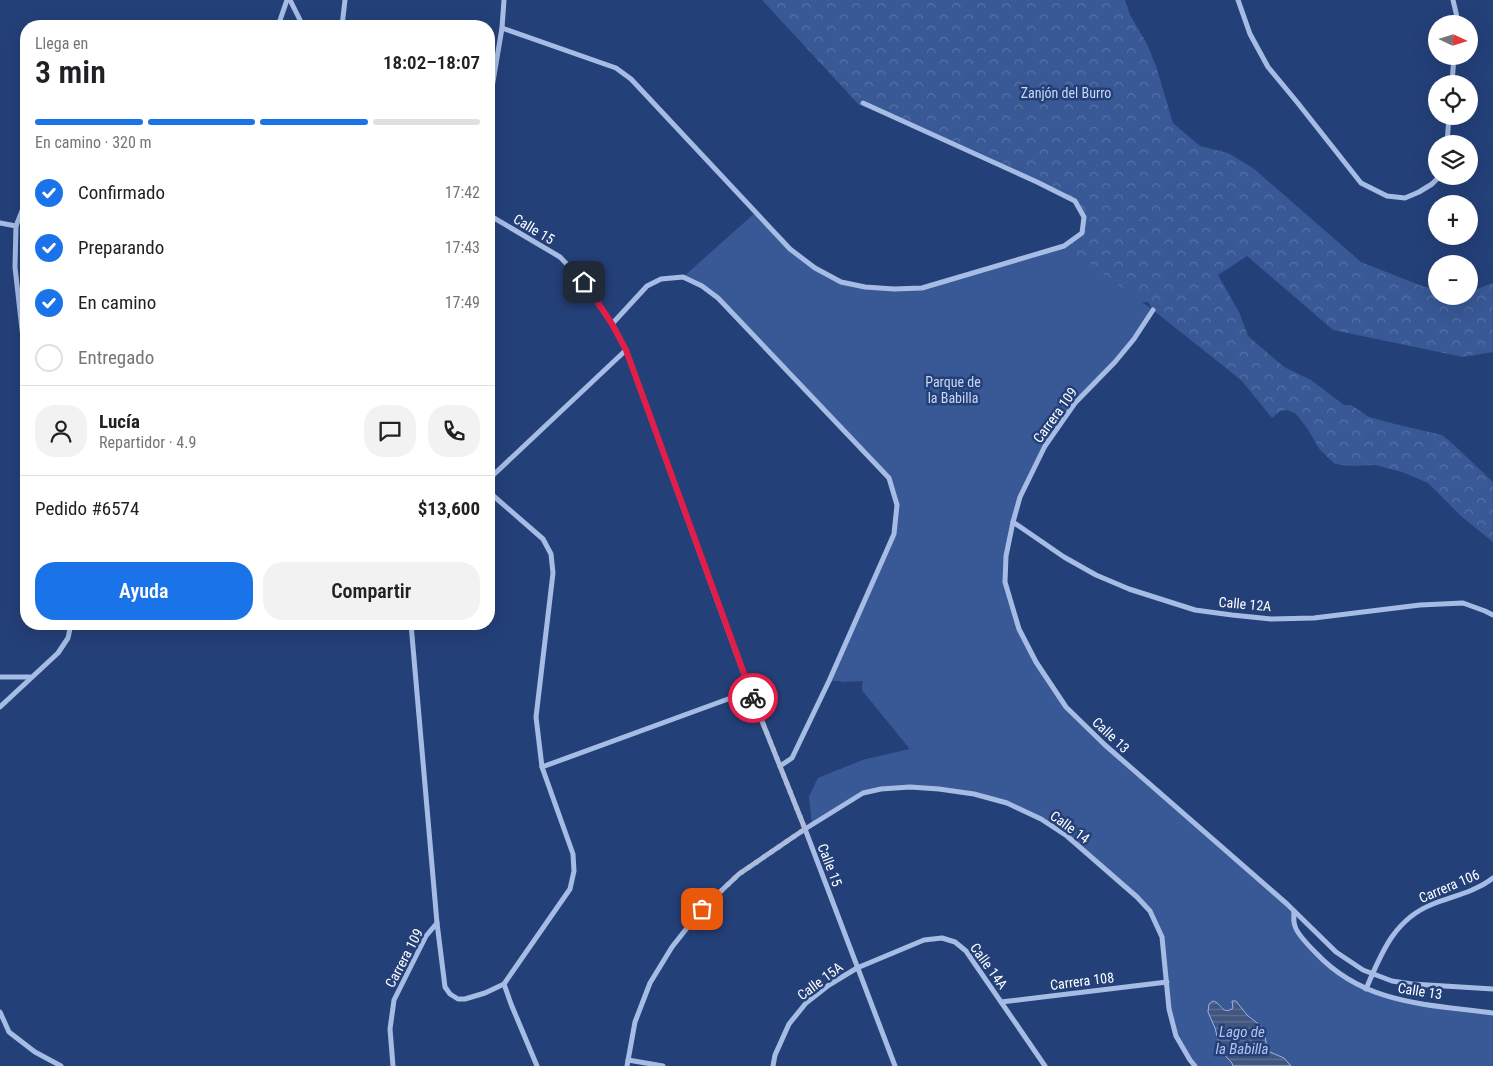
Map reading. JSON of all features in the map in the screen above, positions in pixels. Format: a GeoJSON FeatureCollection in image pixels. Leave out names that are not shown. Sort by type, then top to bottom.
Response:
{"type":"FeatureCollection","features":[{"type":"Feature","properties":{"kind":"street"},"geometry":{"type":"LineString","coordinates":[[281,20],[289,0]]}},
{"type":"Feature","properties":{"kind":"street"},"geometry":{"type":"LineString","coordinates":[[289,0],[300,20]]}},
{"type":"Feature","properties":{"kind":"street"},"geometry":{"type":"LineString","coordinates":[[343,20],[345,0]]}},
{"type":"Feature","properties":{"kind":"street"},"geometry":{"type":"LineString","coordinates":[[495,69],[502,28],[504,0]]}},
{"type":"Feature","properties":{"kind":"street"},"geometry":{"type":"LineString","coordinates":[[1238,0],[1250,34],[1268,67],[1361,183],[1387,196],[1404,198],[1430,185]]}},
{"type":"Feature","properties":{"kind":"street"},"geometry":{"type":"LineString","coordinates":[[1453,0],[1457,15]]}},
{"type":"Feature","properties":{"kind":"street"},"geometry":{"type":"LineString","coordinates":[[502,28],[616,68],[631,79],[790,249],[815,268],[841,282],[894,289],[922,288],[1064,246],[1082,233],[1084,217],[1075,201],[1037,182],[862,104]]}},
{"type":"Feature","properties":{"kind":"street"},"geometry":{"type":"LineString","coordinates":[[20,216],[16,226],[14,267],[20,316]]}},
{"type":"Feature","properties":{"kind":"street","name":"Calle 15"},"geometry":{"type":"LineString","coordinates":[[495,219],[560,257],[584,282],[612,324],[626,350],[750,690],[896,1066]]}},
{"type":"Feature","properties":{"kind":"street"},"geometry":{"type":"LineString","coordinates":[[0,223],[16,226]]}},
{"type":"Feature","properties":{"kind":"street"},"geometry":{"type":"LineString","coordinates":[[612,324],[646,286],[661,278],[683,278],[702,286],[718,298],[888,478],[897,505],[894,534],[829,681],[792,758],[780,766]]}},
{"type":"Feature","properties":{"kind":"street","name":"Carrera 109"},"geometry":{"type":"LineString","coordinates":[[1013,522],[1020,497],[1045,446],[1075,403],[1115,362],[1134,339],[1153,310]]}},
{"type":"Feature","properties":{"kind":"street"},"geometry":{"type":"LineString","coordinates":[[495,473],[626,350]]}},
{"type":"Feature","properties":{"kind":"street"},"geometry":{"type":"LineString","coordinates":[[412,630],[444,987],[450,994],[466,999],[504,984],[570,889],[574,871],[573,854],[542,767],[536,717],[553,574],[551,554],[543,539],[495,497]]}},
{"type":"Feature","properties":{"kind":"street","name":"Calle 12A"},"geometry":{"type":"LineString","coordinates":[[1013,522],[1064,557],[1096,575],[1129,589],[1195,610],[1232,616],[1271,619],[1314,618],[1420,605],[1463,603],[1493,615]]}},
{"type":"Feature","properties":{"kind":"street","name":"Calle 13"},"geometry":{"type":"LineString","coordinates":[[1013,522],[1006,556],[1006,582],[1019,628],[1036,662],[1066,707],[1105,745],[1294,911],[1336,952],[1352,964],[1392,981],[1493,989]]}},
{"type":"Feature","properties":{"kind":"street"},"geometry":{"type":"LineString","coordinates":[[0,707],[30,677],[58,653],[68,638],[70,630]]}},
{"type":"Feature","properties":{"kind":"street"},"geometry":{"type":"LineString","coordinates":[[0,677],[30,677]]}},
{"type":"Feature","properties":{"kind":"street"},"geometry":{"type":"LineString","coordinates":[[542,767],[750,690]]}},
{"type":"Feature","properties":{"kind":"street","name":"Calle 14"},"geometry":{"type":"LineString","coordinates":[[805,829],[863,793],[881,789],[910,787],[974,794],[1007,803],[1040,819],[1067,836],[1137,897],[1150,911],[1162,937],[1169,1009],[1176,1036],[1195,1066]]}},
{"type":"Feature","properties":{"kind":"street"},"geometry":{"type":"LineString","coordinates":[[663,1066],[627,1063],[635,1022],[650,983],[672,947],[702,909],[739,874],[805,829]]}},
{"type":"Feature","properties":{"kind":"street","name":"Carrera 106"},"geometry":{"type":"LineString","coordinates":[[1366,988],[1384,947],[1396,931],[1409,919],[1431,904],[1470,891],[1493,878]]}},
{"type":"Feature","properties":{"kind":"street","name":"Calle 13"},"geometry":{"type":"LineString","coordinates":[[1294,911],[1295,927],[1326,964],[1343,976],[1366,988],[1384,996],[1400,1000],[1493,1013]]}},
{"type":"Feature","properties":{"kind":"street","name":"Carrera 109"},"geometry":{"type":"LineString","coordinates":[[393,1066],[390,1029],[394,1000],[426,936],[437,922]]}},
{"type":"Feature","properties":{"kind":"street","name":"Calle 14A"},"geometry":{"type":"LineString","coordinates":[[857,968],[924,940],[942,938],[955,942],[966,951],[1045,1066]]}},
{"type":"Feature","properties":{"kind":"street","name":"Calle 15A"},"geometry":{"type":"LineString","coordinates":[[773,1066],[775,1055],[790,1024],[806,1003],[829,985],[857,968]]}},
{"type":"Feature","properties":{"kind":"street","name":"Carrera 108"},"geometry":{"type":"LineString","coordinates":[[1001,1002],[1167,982]]}},
{"type":"Feature","properties":{"kind":"street"},"geometry":{"type":"LineString","coordinates":[[504,984],[537,1066]]}},
{"type":"Feature","properties":{"kind":"street"},"geometry":{"type":"LineString","coordinates":[[0,1012],[9,1032]]}},
{"type":"Feature","properties":{"kind":"street"},"geometry":{"type":"LineString","coordinates":[[0,1030],[9,1032],[35,1052],[61,1066]]}},
{"type":"Feature","properties":{"kind":"green space","name":"Zanjón del Burro"},"geometry":{"type":"Polygon","coordinates":[[[762,0],[1125,0],[1130,15],[1147,44],[1156,66],[1173,123],[1200,146],[1228,153],[1253,168],[1361,262],[1428,287],[1428,305],[1478,305],[1478,289],[1493,283],[1493,352],[1463,357],[1333,330],[1247,256],[1218,275],[1239,312],[1248,336],[1284,367],[1311,380],[1344,405],[1351,405],[1369,417],[1442,435],[1493,482],[1493,542],[1462,517],[1428,483],[1402,472],[1375,465],[1350,466],[1335,464],[1320,450],[1307,428],[1295,413],[1287,410],[1280,411],[1272,418],[1241,380],[1153,310],[1148,302],[1142,302],[1045,446],[1020,497],[1006,556],[1005,582],[1019,629],[1066,707],[1295,936],[1302,949],[1493,1066],[1162,937],[1150,911],[1067,836],[1041,819],[1007,803],[974,794],[910,787],[809,797],[818,778],[863,760],[910,749],[862,690],[863,681],[841,682],[894,534],[897,505],[888,478],[791,249],[815,268],[841,282],[865,287],[922,288],[1064,246],[1082,233],[1084,217],[1075,201],[863,104],[860,106],[762,0]]]}},
{"type":"Feature","properties":{"kind":"green space","name":"Parque de la Babilla"},"geometry":{"type":"Polygon","coordinates":[[[756,212],[791,249],[815,268],[841,282],[865,287],[922,288],[1064,246],[1153,310],[1134,339],[1075,403],[1045,446],[1020,497],[1006,556],[1005,582],[1019,629],[1066,707],[1294,911],[1295,927],[1307,943],[1343,976],[1385,996],[1493,1013],[1493,1066],[1195,1066],[1176,1036],[1169,1009],[1162,937],[1150,911],[1067,836],[1041,819],[1007,803],[974,794],[910,787],[863,793],[812,825],[809,797],[818,778],[863,760],[910,749],[862,690],[863,681],[829,681],[894,534],[897,505],[888,478],[718,298],[683,277],[756,212]]]}},
{"type":"Feature","properties":{"kind":"water","name":"Lago de la Babilla"},"geometry":{"type":"Polygon","coordinates":[[[1213,1001],[1226,1011],[1233,1008],[1232,1001],[1236,1001],[1247,1015],[1264,1030],[1267,1048],[1270,1052],[1284,1058],[1291,1066],[1233,1066],[1221,1051],[1215,1028],[1208,1012],[1209,1004],[1213,1001]]]}},
{"type":"Feature","properties":{"kind":"way so far"},"geometry":{"type":"LineString","coordinates":[[702,909],[739,874],[805,829],[753,698]]}},
{"type":"Feature","properties":{"kind":"route"},"geometry":{"type":"LineString","coordinates":[[584,282],[612,324],[626,350],[753,698]]}}]}
